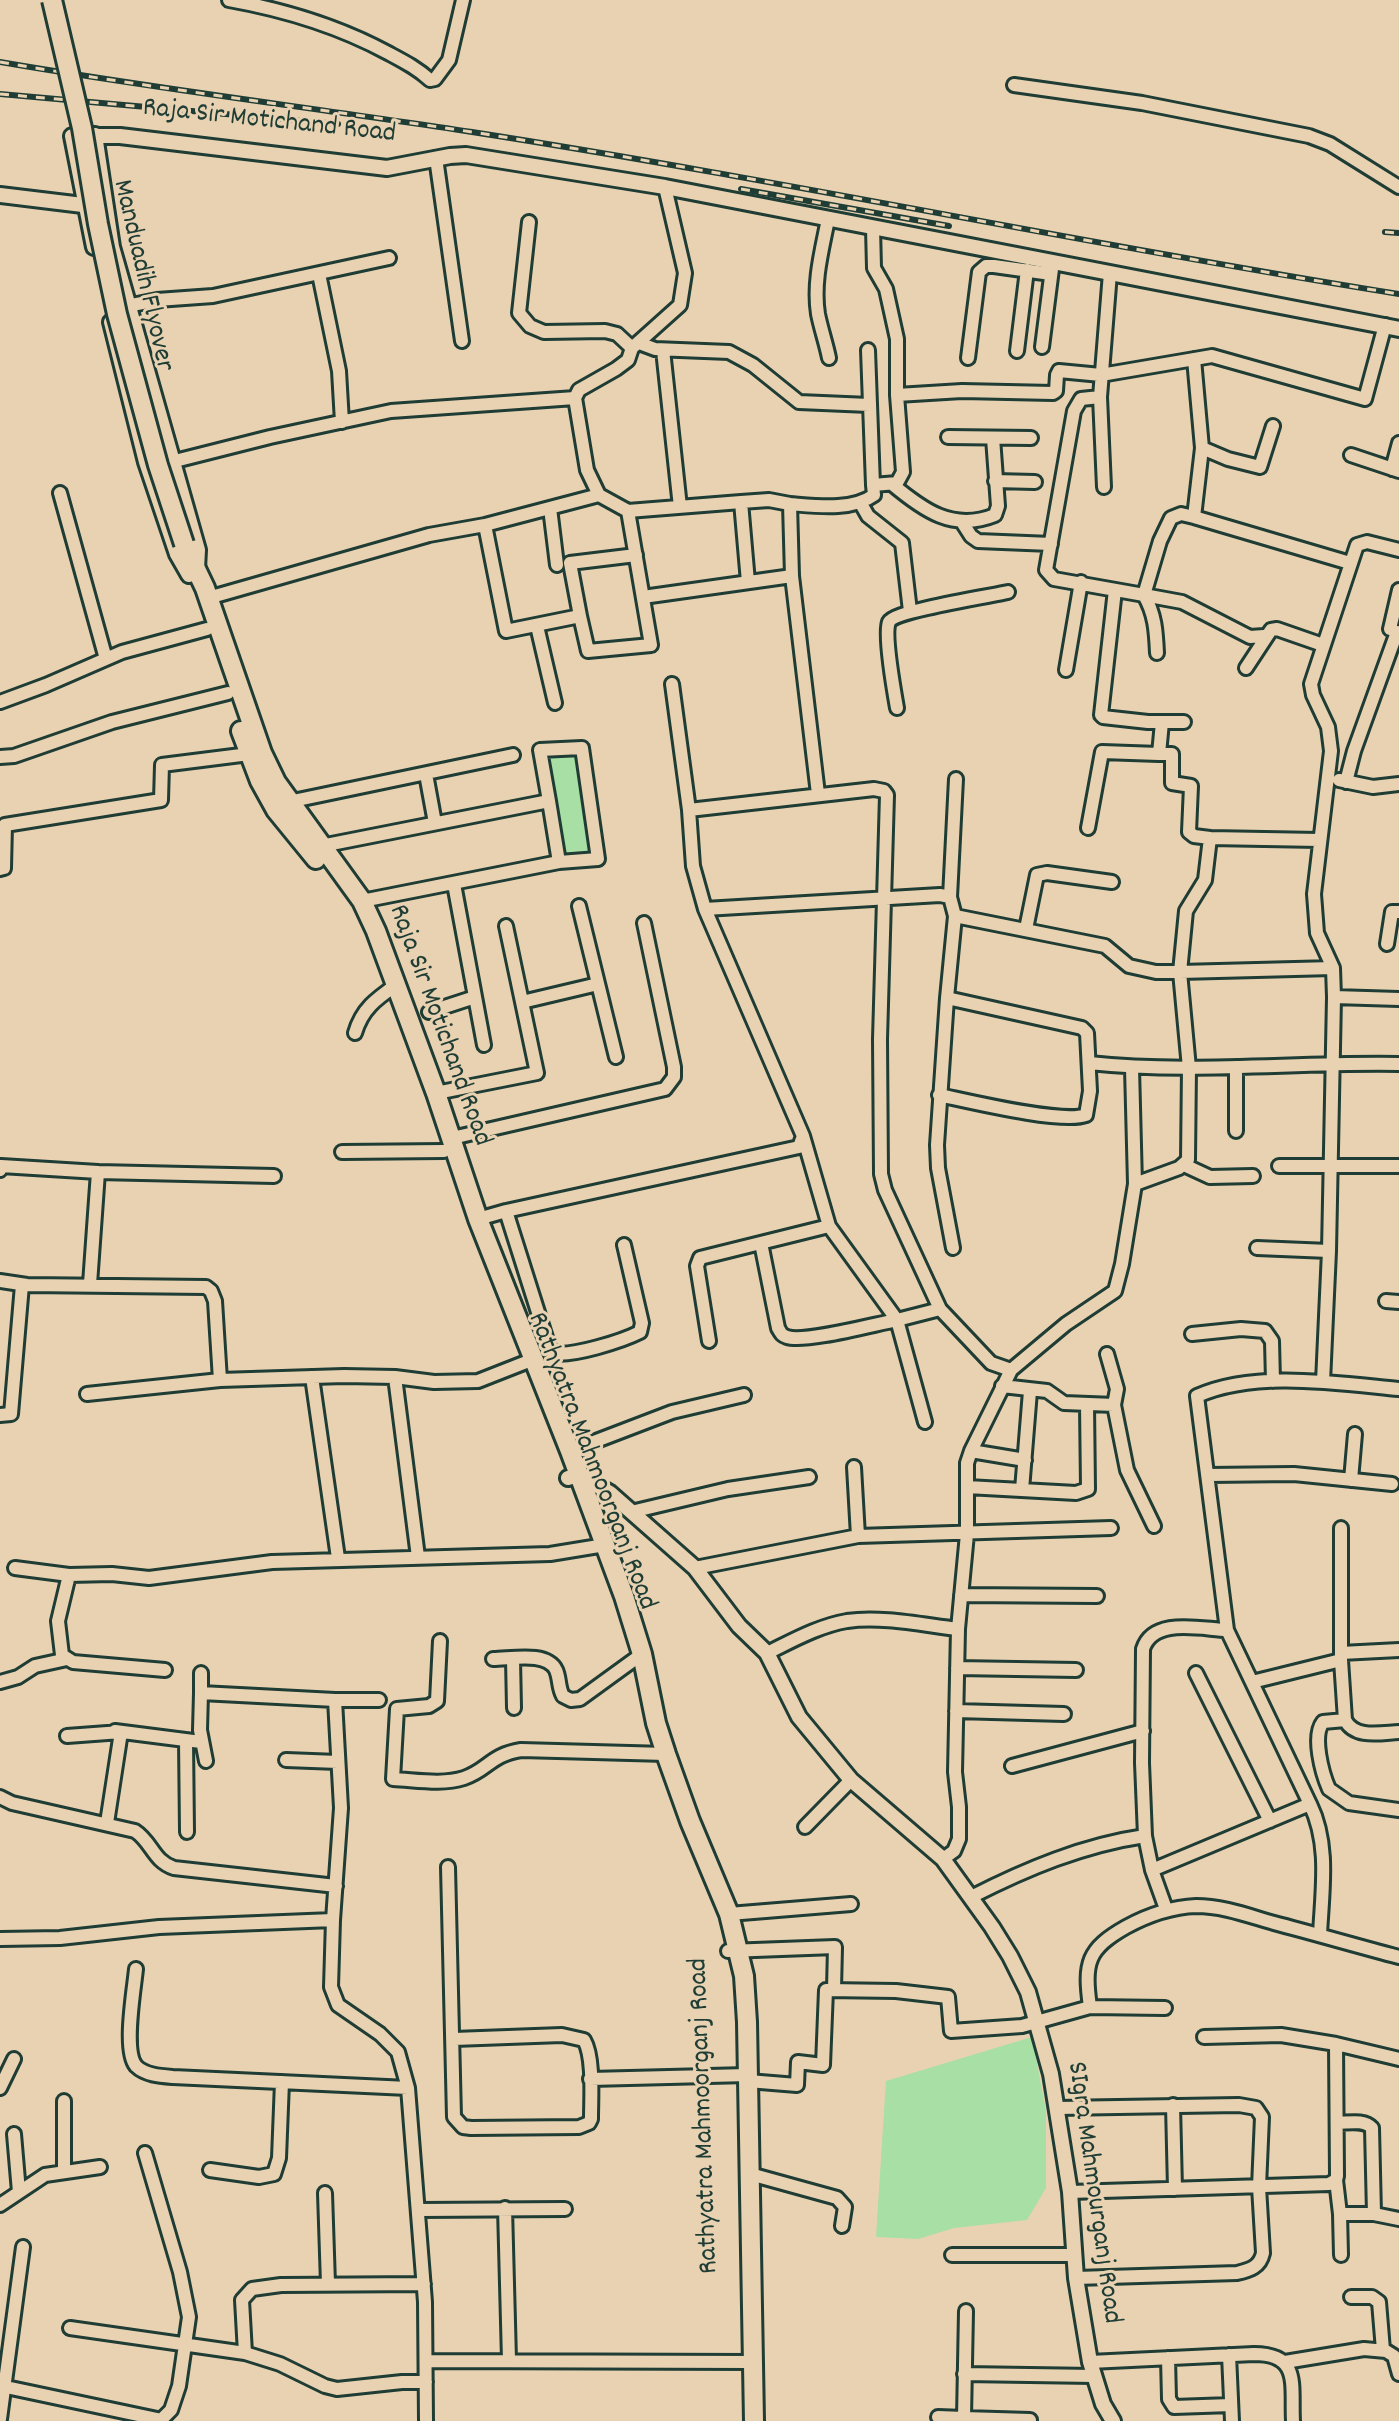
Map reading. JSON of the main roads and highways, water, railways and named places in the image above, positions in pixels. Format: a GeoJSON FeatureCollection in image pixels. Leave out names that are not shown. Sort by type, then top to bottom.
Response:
{"type":"FeatureCollection","features":[{"type":"Feature","properties":{"kind":"main road","name":"Manduadih Flyover"},"geometry":{"type":"LineString","coordinates":[[52,0],[82,128],[117,314],[158,465],[190,562]]}},
{"type":"Feature","properties":{"kind":"main road","name":"Raja Sir Motichand Road"},"geometry":{"type":"LineString","coordinates":[[190,562],[208,598],[256,754],[362,901],[392,987],[436,1093],[448,1145],[478,1219],[528,1361],[570,1451],[573,1476]]}},
{"type":"Feature","properties":{"kind":"main road","name":"Rathyatra Mahmoorganj Road"},"geometry":{"type":"LineString","coordinates":[[190,562],[228,693],[256,754],[276,810],[354,907],[392,987],[418,1081],[448,1145],[483,1264],[528,1361],[599,1546],[638,1657],[656,1723],[660,1754],[744,1976],[747,2362],[754,2421]]}},
{"type":"Feature","properties":{"kind":"main road","name":"Rathyatra Mahmoorganj Road"},"geometry":{"type":"LineString","coordinates":[[660,1754],[729,1914],[733,1951]]}},
{"type":"Feature","properties":{"kind":"main road","name":"Rathyatra Mahmoorganj Road"},"geometry":{"type":"LineString","coordinates":[[742,2421],[747,2362],[750,2174],[744,2077]]}},
{"type":"Feature","properties":{"kind":"railway"},"geometry":{"type":"LineString","coordinates":[[0,62],[588,151],[1399,294]]}},
{"type":"Feature","properties":{"kind":"railway"},"geometry":{"type":"LineString","coordinates":[[0,94],[338,124]]}},
{"type":"Feature","properties":{"kind":"railway"},"geometry":{"type":"LineString","coordinates":[[741,189],[949,226]]}},
{"type":"Feature","properties":{"kind":"railway"},"geometry":{"type":"LineString","coordinates":[[1385,232],[1399,233]]}}]}
